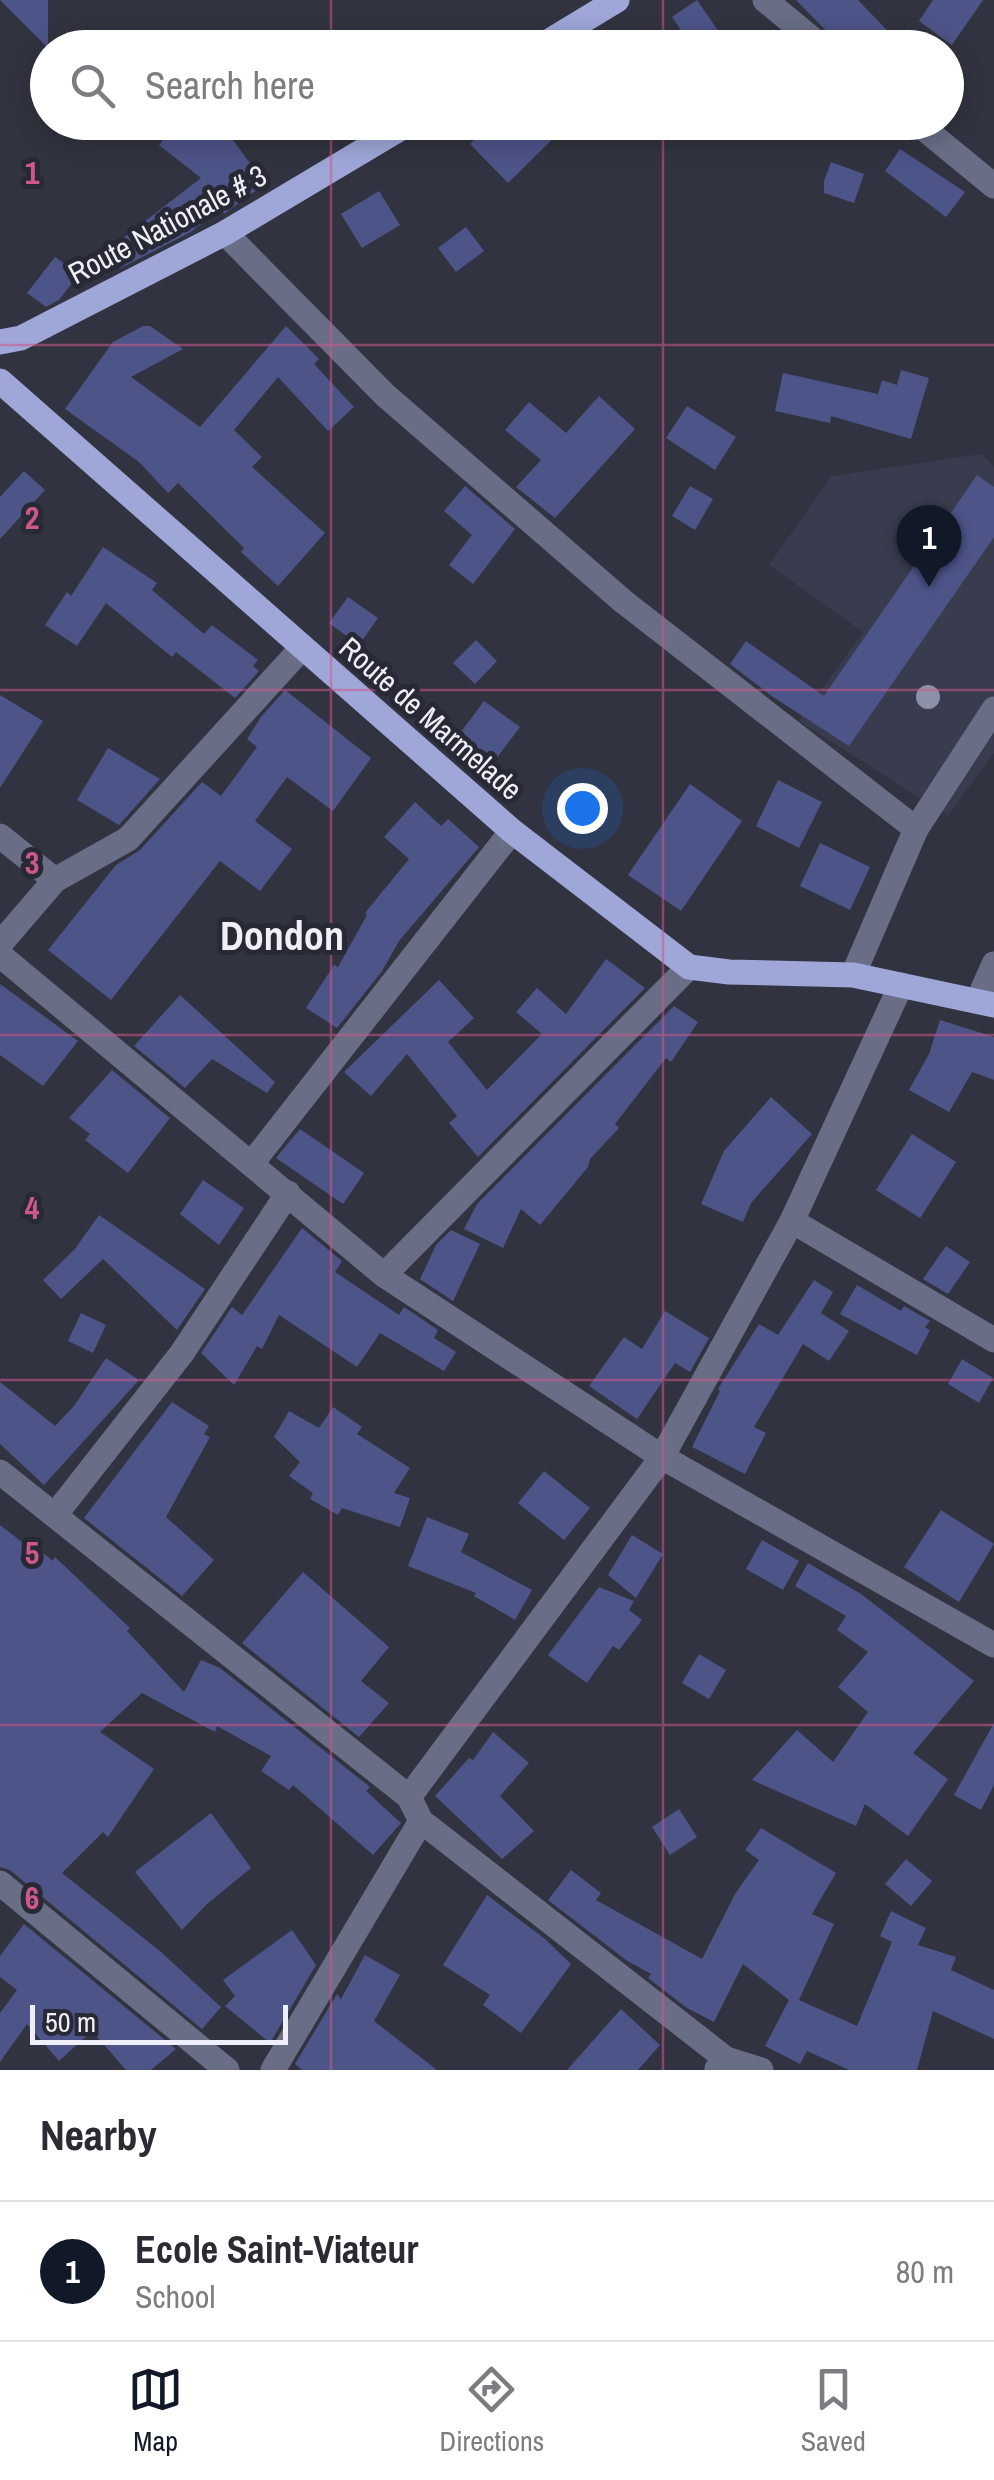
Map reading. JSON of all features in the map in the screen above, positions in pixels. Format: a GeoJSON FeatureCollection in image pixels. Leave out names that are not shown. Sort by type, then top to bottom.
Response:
{"type":"FeatureCollection","features":[{"type":"Feature","properties":{"kind":"main road"},"geometry":{"type":"LineString","coordinates":[[568,30],[617,0]]}},
{"type":"Feature","properties":{"kind":"main road","name":"Route Nationale # 3"},"geometry":{"type":"LineString","coordinates":[[0,342],[21,338],[224,233],[381,140]]}},
{"type":"Feature","properties":{"kind":"main road","name":"Route de Marmelade"},"geometry":{"type":"LineString","coordinates":[[0,381],[512,832],[689,967]]}},
{"type":"Feature","properties":{"kind":"main road"},"geometry":{"type":"LineString","coordinates":[[689,967],[729,972],[853,974],[986,1002]]}},
{"type":"Feature","properties":{"kind":"street"},"geometry":{"type":"LineString","coordinates":[[765,0],[801,30]]}},
{"type":"Feature","properties":{"kind":"street"},"geometry":{"type":"LineString","coordinates":[[938,140],[994,186]]}},
{"type":"Feature","properties":{"kind":"street"},"geometry":{"type":"LineString","coordinates":[[224,233],[385,396],[624,602],[916,830]]}},
{"type":"Feature","properties":{"kind":"street"},"geometry":{"type":"LineString","coordinates":[[0,944],[55,880],[128,839],[301,649]]}},
{"type":"Feature","properties":{"kind":"street"},"geometry":{"type":"LineString","coordinates":[[853,974],[916,830],[994,709]]}},
{"type":"Feature","properties":{"kind":"street"},"geometry":{"type":"LineString","coordinates":[[252,1163],[512,832]]}},
{"type":"Feature","properties":{"kind":"street"},"geometry":{"type":"LineString","coordinates":[[0,836],[55,880]]}},
{"type":"Feature","properties":{"kind":"street"},"geometry":{"type":"LineString","coordinates":[[0,955],[384,1275],[662,1457],[994,1645]]}},
{"type":"Feature","properties":{"kind":"street"},"geometry":{"type":"LineString","coordinates":[[986,1002],[994,964]]}},
{"type":"Feature","properties":{"kind":"street"},"geometry":{"type":"LineString","coordinates":[[384,1275],[689,967]]}},
{"type":"Feature","properties":{"kind":"street"},"geometry":{"type":"LineString","coordinates":[[273,2070],[415,1809],[662,1457],[792,1221],[901,985]]}},
{"type":"Feature","properties":{"kind":"street"},"geometry":{"type":"LineString","coordinates":[[55,1515],[182,1353],[288,1193]]}},
{"type":"Feature","properties":{"kind":"street"},"geometry":{"type":"LineString","coordinates":[[792,1221],[994,1340]]}},
{"type":"Feature","properties":{"kind":"street"},"geometry":{"type":"LineString","coordinates":[[0,1472],[415,1809],[721,2065],[761,2070]]}},
{"type":"Feature","properties":{"kind":"street"},"geometry":{"type":"LineString","coordinates":[[0,1883],[228,2070]]}},
{"type":"Feature","properties":{"kind":"shaded area"},"geometry":{"type":"Polygon","coordinates":[[[981,454],[994,467],[994,753],[948,816],[799,721],[863,632],[769,565],[832,476],[981,454]]]}},
{"type":"Feature","properties":{"kind":"building"},"geometry":{"type":"Polygon","coordinates":[[[0,0],[48,0],[48,30],[30,30],[0,0]]]}},
{"type":"Feature","properties":{"kind":"building"},"geometry":{"type":"Polygon","coordinates":[[[697,0],[718,30],[681,30],[672,17],[697,0]]]}},
{"type":"Feature","properties":{"kind":"building"},"geometry":{"type":"Polygon","coordinates":[[[796,0],[858,0],[887,30],[825,30],[796,0]]]}},
{"type":"Feature","properties":{"kind":"building"},"geometry":{"type":"Polygon","coordinates":[[[933,0],[983,0],[962,30],[931,30],[919,21],[933,0]]]}},
{"type":"Feature","properties":{"kind":"building"},"geometry":{"type":"Polygon","coordinates":[[[163,140],[233,140],[265,184],[224,214],[221,209],[191,232],[121,268],[109,249],[201,178],[159,145],[163,140]]]}},
{"type":"Feature","properties":{"kind":"building"},"geometry":{"type":"Polygon","coordinates":[[[474,140],[552,140],[508,183],[470,144],[474,140]]]}},
{"type":"Feature","properties":{"kind":"building"},"geometry":{"type":"Polygon","coordinates":[[[900,149],[965,192],[946,217],[885,171],[900,149]]]}},
{"type":"Feature","properties":{"kind":"building"},"geometry":{"type":"Polygon","coordinates":[[[831,162],[864,174],[854,203],[824,193],[831,162]]]}},
{"type":"Feature","properties":{"kind":"building"},"geometry":{"type":"Polygon","coordinates":[[[379,191],[400,225],[362,248],[341,214],[379,191]]]}},
{"type":"Feature","properties":{"kind":"building"},"geometry":{"type":"Polygon","coordinates":[[[466,227],[484,251],[456,272],[438,248],[466,227]]]}},
{"type":"Feature","properties":{"kind":"building"},"geometry":{"type":"Polygon","coordinates":[[[55,257],[79,274],[59,300],[46,307],[27,293],[55,257]]]}},
{"type":"Feature","properties":{"kind":"building"},"geometry":{"type":"Polygon","coordinates":[[[150,326],[183,349],[131,377],[200,427],[286,326],[319,359],[314,364],[354,407],[328,431],[278,377],[234,430],[262,457],[252,467],[325,533],[278,586],[178,483],[168,493],[139,462],[65,409],[113,342],[150,326]]]}},
{"type":"Feature","properties":{"kind":"building"},"geometry":{"type":"Polygon","coordinates":[[[901,370],[929,378],[911,439],[831,416],[830,423],[775,411],[783,373],[878,394],[882,380],[897,385],[901,370]]]}},
{"type":"Feature","properties":{"kind":"building"},"geometry":{"type":"Polygon","coordinates":[[[599,396],[635,429],[555,518],[516,487],[541,460],[505,430],[529,402],[566,433],[599,396]]]}},
{"type":"Feature","properties":{"kind":"building"},"geometry":{"type":"Polygon","coordinates":[[[687,406],[736,437],[715,470],[666,438],[687,406]]]}},
{"type":"Feature","properties":{"kind":"building"},"geometry":{"type":"Polygon","coordinates":[[[24,471],[45,490],[0,539],[0,497],[24,471]]]}},
{"type":"Feature","properties":{"kind":"building"},"geometry":{"type":"Polygon","coordinates":[[[977,475],[994,487],[994,537],[849,746],[730,664],[746,641],[824,696],[977,475]]]}},
{"type":"Feature","properties":{"kind":"building"},"geometry":{"type":"Polygon","coordinates":[[[465,486],[515,529],[473,584],[449,565],[472,535],[444,511],[465,486]]]}},
{"type":"Feature","properties":{"kind":"building"},"geometry":{"type":"Polygon","coordinates":[[[690,486],[713,499],[695,530],[672,516],[690,486]]]}},
{"type":"Feature","properties":{"kind":"building"},"geometry":{"type":"Polygon","coordinates":[[[103,547],[157,583],[152,590],[204,634],[212,625],[258,660],[253,666],[259,671],[235,698],[176,652],[172,657],[106,603],[77,646],[45,625],[67,592],[71,596],[103,547]]]}},
{"type":"Feature","properties":{"kind":"building"},"geometry":{"type":"Polygon","coordinates":[[[348,597],[378,618],[359,645],[329,623],[348,597]]]}},
{"type":"Feature","properties":{"kind":"building"},"geometry":{"type":"Polygon","coordinates":[[[476,640],[497,661],[475,684],[453,663],[476,640]]]}},
{"type":"Feature","properties":{"kind":"building"},"geometry":{"type":"Polygon","coordinates":[[[285,690],[371,758],[333,811],[287,777],[255,821],[292,849],[260,891],[220,861],[111,1000],[48,950],[116,865],[140,850],[202,782],[221,796],[257,747],[247,739],[285,690]]]}},
{"type":"Feature","properties":{"kind":"building"},"geometry":{"type":"Polygon","coordinates":[[[0,695],[43,721],[0,788],[0,695]]]}},
{"type":"Feature","properties":{"kind":"building"},"geometry":{"type":"Polygon","coordinates":[[[484,701],[520,727],[490,767],[455,740],[484,701]]]}},
{"type":"Feature","properties":{"kind":"building"},"geometry":{"type":"Polygon","coordinates":[[[108,748],[160,779],[119,825],[77,800],[108,748]]]}},
{"type":"Feature","properties":{"kind":"building"},"geometry":{"type":"Polygon","coordinates":[[[778,780],[822,802],[799,848],[756,826],[778,780]]]}},
{"type":"Feature","properties":{"kind":"building"},"geometry":{"type":"Polygon","coordinates":[[[690,784],[742,821],[681,911],[628,875],[690,784]]]}},
{"type":"Feature","properties":{"kind":"building"},"geometry":{"type":"Polygon","coordinates":[[[415,802],[441,826],[448,819],[479,847],[399,941],[382,971],[337,1028],[306,1008],[334,965],[338,967],[365,913],[409,859],[384,837],[415,802]]]}},
{"type":"Feature","properties":{"kind":"building"},"geometry":{"type":"Polygon","coordinates":[[[820,843],[870,867],[850,910],[800,886],[820,843]]]}},
{"type":"Feature","properties":{"kind":"building"},"geometry":{"type":"Polygon","coordinates":[[[606,959],[645,988],[478,1157],[449,1123],[457,1116],[407,1054],[371,1096],[344,1072],[439,980],[474,1018],[448,1042],[487,1090],[542,1034],[516,1012],[537,988],[566,1014],[606,959]]]}},
{"type":"Feature","properties":{"kind":"building"},"geometry":{"type":"Polygon","coordinates":[[[0,984],[78,1041],[43,1086],[0,1055],[0,984]]]}},
{"type":"Feature","properties":{"kind":"building"},"geometry":{"type":"Polygon","coordinates":[[[180,995],[275,1082],[267,1093],[212,1059],[185,1088],[134,1046],[180,995]]]}},
{"type":"Feature","properties":{"kind":"building"},"geometry":{"type":"Polygon","coordinates":[[[674,1006],[698,1022],[671,1062],[666,1058],[615,1124],[619,1128],[540,1225],[521,1209],[503,1248],[464,1229],[477,1204],[674,1006]]]}},
{"type":"Feature","properties":{"kind":"building"},"geometry":{"type":"Polygon","coordinates":[[[940,1020],[994,1037],[994,1080],[972,1072],[949,1112],[909,1090],[929,1054],[940,1020]]]}},
{"type":"Feature","properties":{"kind":"building"},"geometry":{"type":"Polygon","coordinates":[[[112,1070],[170,1118],[128,1173],[85,1140],[90,1134],[69,1118],[112,1070]]]}},
{"type":"Feature","properties":{"kind":"building"},"geometry":{"type":"Polygon","coordinates":[[[771,1097],[812,1134],[751,1203],[743,1222],[701,1204],[724,1151],[771,1097]]]}},
{"type":"Feature","properties":{"kind":"building"},"geometry":{"type":"Polygon","coordinates":[[[300,1129],[364,1173],[343,1204],[276,1158],[300,1129]]]}},
{"type":"Feature","properties":{"kind":"building"},"geometry":{"type":"Polygon","coordinates":[[[912,1134],[956,1162],[920,1218],[876,1190],[912,1134]]]}},
{"type":"Feature","properties":{"kind":"building"},"geometry":{"type":"Polygon","coordinates":[[[203,1180],[244,1208],[219,1245],[180,1214],[203,1180]]]}},
{"type":"Feature","properties":{"kind":"building"},"geometry":{"type":"Polygon","coordinates":[[[99,1215],[205,1289],[177,1330],[103,1259],[61,1299],[43,1280],[75,1249],[99,1215]]]}},
{"type":"Feature","properties":{"kind":"building"},"geometry":{"type":"Polygon","coordinates":[[[302,1228],[342,1261],[335,1272],[399,1315],[404,1307],[438,1330],[434,1338],[456,1352],[444,1371],[380,1333],[357,1367],[279,1315],[262,1349],[257,1346],[234,1385],[201,1353],[232,1307],[242,1315],[302,1228]]]}},
{"type":"Feature","properties":{"kind":"building"},"geometry":{"type":"Polygon","coordinates":[[[451,1230],[480,1244],[453,1301],[420,1279],[436,1245],[451,1230]]]}},
{"type":"Feature","properties":{"kind":"building"},"geometry":{"type":"Polygon","coordinates":[[[946,1246],[970,1262],[948,1294],[923,1279],[946,1246]]]}},
{"type":"Feature","properties":{"kind":"building"},"geometry":{"type":"Polygon","coordinates":[[[814,1280],[833,1292],[821,1313],[849,1331],[829,1361],[803,1344],[754,1427],[766,1433],[745,1474],[692,1447],[718,1389],[759,1324],[778,1335],[814,1280]]]}},
{"type":"Feature","properties":{"kind":"building"},"geometry":{"type":"Polygon","coordinates":[[[857,1285],[901,1311],[904,1306],[930,1321],[925,1327],[930,1330],[917,1355],[840,1314],[857,1285]]]}},
{"type":"Feature","properties":{"kind":"building"},"geometry":{"type":"Polygon","coordinates":[[[665,1311],[709,1338],[690,1372],[675,1363],[637,1419],[589,1386],[624,1337],[642,1349],[665,1311]]]}},
{"type":"Feature","properties":{"kind":"building"},"geometry":{"type":"Polygon","coordinates":[[[81,1313],[106,1325],[93,1353],[68,1341],[81,1313]]]}},
{"type":"Feature","properties":{"kind":"building"},"geometry":{"type":"Polygon","coordinates":[[[106,1358],[139,1380],[44,1485],[0,1444],[0,1382],[55,1426],[74,1406],[106,1358]]]}},
{"type":"Feature","properties":{"kind":"building"},"geometry":{"type":"Polygon","coordinates":[[[962,1359],[993,1378],[979,1403],[948,1384],[962,1359]]]}},
{"type":"Feature","properties":{"kind":"building"},"geometry":{"type":"Polygon","coordinates":[[[172,1402],[209,1426],[204,1434],[210,1437],[166,1517],[214,1560],[182,1596],[84,1518],[172,1402]]]}},
{"type":"Feature","properties":{"kind":"building"},"geometry":{"type":"Polygon","coordinates":[[[333,1407],[362,1427],[357,1434],[410,1468],[394,1493],[410,1498],[400,1527],[342,1508],[338,1515],[310,1499],[313,1493],[289,1476],[300,1462],[274,1437],[289,1411],[319,1428],[333,1407]]]}},
{"type":"Feature","properties":{"kind":"building"},"geometry":{"type":"Polygon","coordinates":[[[544,1471],[590,1508],[564,1540],[518,1503],[544,1471]]]}},
{"type":"Feature","properties":{"kind":"building"},"geometry":{"type":"Polygon","coordinates":[[[941,1510],[994,1544],[959,1602],[904,1567],[941,1510]]]}},
{"type":"Feature","properties":{"kind":"building"},"geometry":{"type":"Polygon","coordinates":[[[427,1517],[469,1534],[461,1552],[532,1590],[515,1620],[474,1596],[476,1593],[408,1566],[427,1517]]]}},
{"type":"Feature","properties":{"kind":"building"},"geometry":{"type":"Polygon","coordinates":[[[0,1525],[39,1555],[42,1552],[53,1561],[55,1557],[130,1628],[127,1631],[184,1692],[201,1660],[220,1668],[370,1787],[366,1791],[401,1823],[373,1855],[293,1785],[289,1790],[261,1771],[271,1756],[217,1726],[215,1732],[142,1693],[100,1732],[154,1769],[108,1837],[103,1832],[62,1873],[161,1952],[221,2007],[202,2029],[10,1870],[0,1867],[0,1525]]]}},
{"type":"Feature","properties":{"kind":"building"},"geometry":{"type":"Polygon","coordinates":[[[632,1535],[663,1554],[636,1598],[608,1575],[632,1535]]]}},
{"type":"Feature","properties":{"kind":"building"},"geometry":{"type":"Polygon","coordinates":[[[762,1540],[799,1561],[783,1590],[746,1569],[762,1540]]]}},
{"type":"Feature","properties":{"kind":"building"},"geometry":{"type":"Polygon","coordinates":[[[808,1563],[861,1594],[974,1681],[913,1753],[948,1779],[908,1836],[865,1804],[856,1826],[752,1780],[797,1730],[833,1762],[868,1712],[838,1687],[868,1652],[837,1630],[846,1616],[795,1586],[808,1563]]]}},
{"type":"Feature","properties":{"kind":"building"},"geometry":{"type":"Polygon","coordinates":[[[303,1572],[389,1647],[361,1681],[389,1703],[359,1737],[242,1643],[303,1572]]]}},
{"type":"Feature","properties":{"kind":"building"},"geometry":{"type":"Polygon","coordinates":[[[599,1587],[634,1601],[629,1610],[642,1620],[619,1650],[613,1646],[587,1683],[548,1655],[599,1587]]]}},
{"type":"Feature","properties":{"kind":"building"},"geometry":{"type":"Polygon","coordinates":[[[699,1654],[726,1670],[709,1699],[682,1683],[699,1654]]]}},
{"type":"Feature","properties":{"kind":"building"},"geometry":{"type":"Polygon","coordinates":[[[994,1723],[994,1785],[981,1810],[954,1795],[994,1723]]]}},
{"type":"Feature","properties":{"kind":"building"},"geometry":{"type":"Polygon","coordinates":[[[493,1732],[529,1763],[500,1796],[534,1831],[502,1859],[435,1796],[469,1758],[473,1760],[493,1732]]]}},
{"type":"Feature","properties":{"kind":"building"},"geometry":{"type":"Polygon","coordinates":[[[679,1809],[697,1837],[670,1855],[652,1827],[679,1809]]]}},
{"type":"Feature","properties":{"kind":"building"},"geometry":{"type":"Polygon","coordinates":[[[211,1813],[251,1868],[182,1930],[135,1872],[211,1813]]]}},
{"type":"Feature","properties":{"kind":"building"},"geometry":{"type":"Polygon","coordinates":[[[761,1828],[836,1873],[812,1914],[834,1924],[799,2000],[857,2026],[892,1942],[880,1936],[891,1911],[926,1928],[918,1945],[956,1957],[951,1970],[994,1990],[994,2039],[933,2011],[917,2070],[849,2070],[807,2051],[800,2064],[765,2046],[789,2000],[743,1964],[714,2022],[687,2008],[648,1978],[651,1974],[626,1960],[548,1900],[571,1870],[601,1893],[596,1900],[702,1959],[735,1894],[759,1860],[745,1850],[761,1828]]]}},
{"type":"Feature","properties":{"kind":"building"},"geometry":{"type":"Polygon","coordinates":[[[906,1859],[932,1881],[911,1906],[885,1884],[906,1859]]]}},
{"type":"Feature","properties":{"kind":"building"},"geometry":{"type":"Polygon","coordinates":[[[487,1895],[571,1964],[521,2033],[483,2005],[490,1995],[443,1965],[487,1895]]]}},
{"type":"Feature","properties":{"kind":"building"},"geometry":{"type":"Polygon","coordinates":[[[24,1924],[176,2049],[151,2070],[126,2070],[92,2031],[59,2061],[27,2024],[0,2062],[0,2013],[17,1990],[0,1977],[0,1956],[24,1924]]]}},
{"type":"Feature","properties":{"kind":"building"},"geometry":{"type":"Polygon","coordinates":[[[292,1930],[316,1965],[270,2043],[225,2006],[235,1996],[223,1980],[292,1930]]]}},
{"type":"Feature","properties":{"kind":"building"},"geometry":{"type":"Polygon","coordinates":[[[365,1955],[400,1975],[374,2021],[437,2070],[302,2070],[295,2064],[337,1994],[341,1999],[365,1955]]]}},
{"type":"Feature","properties":{"kind":"building"},"geometry":{"type":"Polygon","coordinates":[[[621,2009],[660,2045],[638,2070],[567,2070],[621,2009]]]}},
{"type":"Feature","properties":{"kind":"place","name":"Ecole Saint-Viateur"},"geometry":{"type":"Point","coordinates":[929,587]}},
{"type":"Feature","properties":{"kind":"district","name":"Dondon"},"geometry":{"type":"Point","coordinates":[282,935]}}]}
